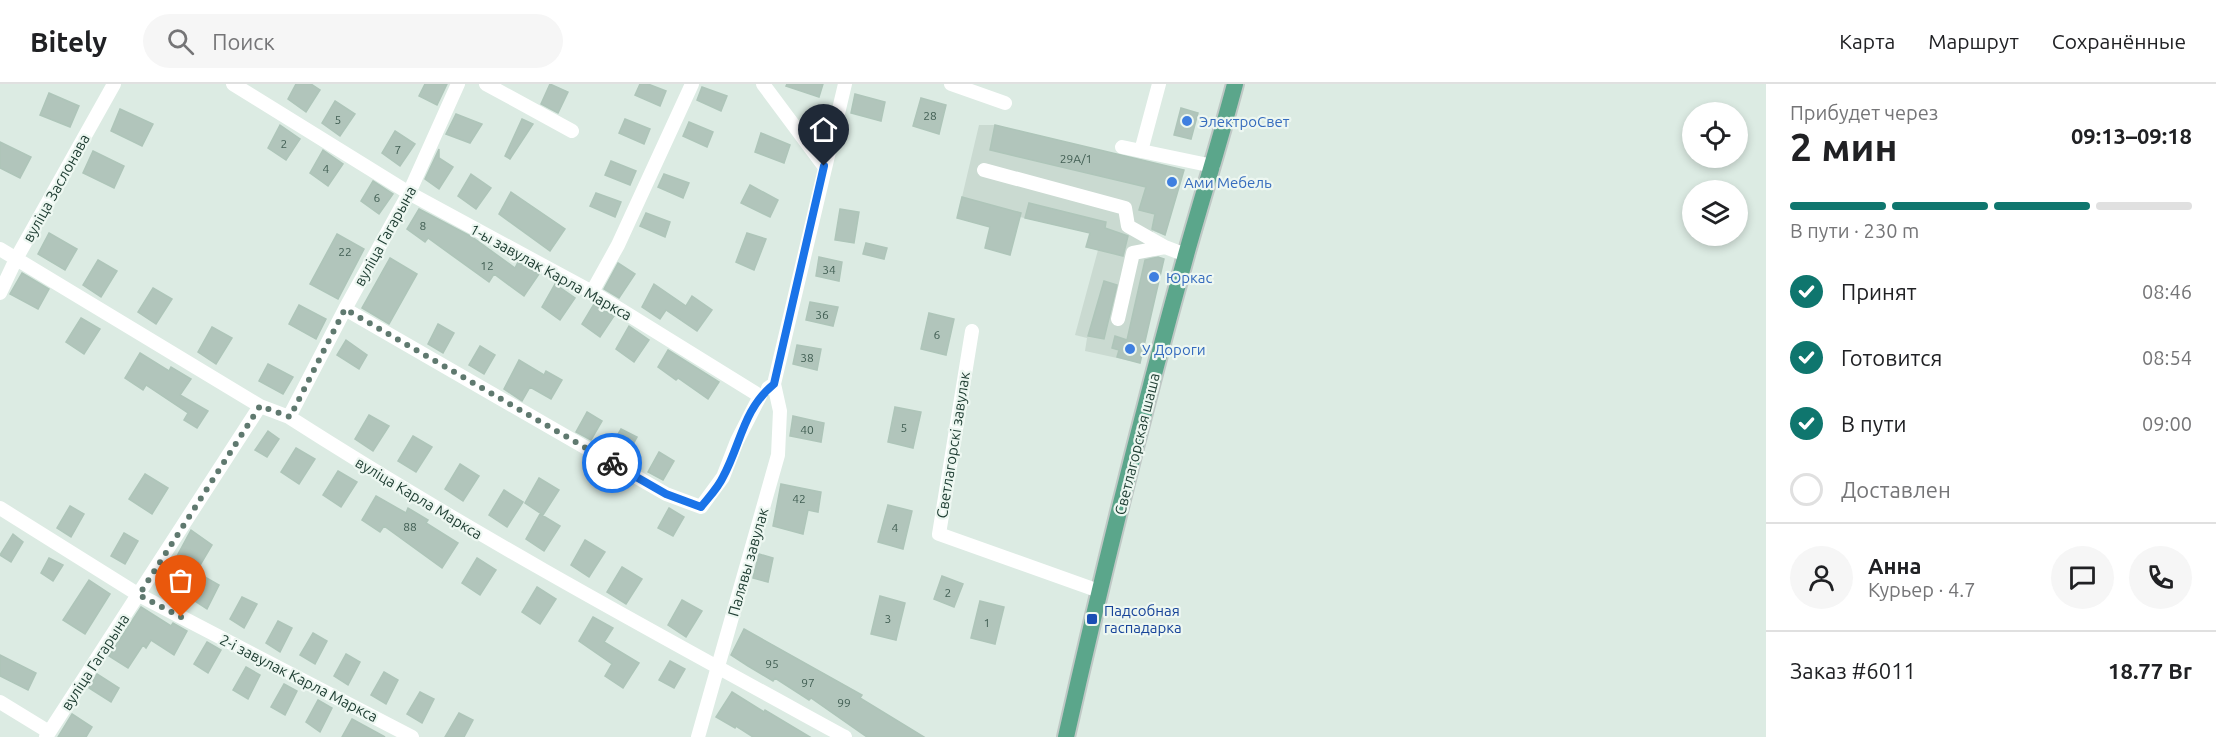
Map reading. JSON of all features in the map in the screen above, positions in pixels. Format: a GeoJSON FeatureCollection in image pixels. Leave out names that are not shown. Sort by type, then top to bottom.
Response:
{"type":"FeatureCollection","features":[{"type":"Feature","properties":{"kind":"main road","name":"Светлагорская шаша"},"geometry":{"type":"LineString","coordinates":[[1066,737],[1100,591],[1186,255],[1214,166],[1234,84]]}},
{"type":"Feature","properties":{"kind":"street","name":"вуліца Заслонава"},"geometry":{"type":"LineString","coordinates":[[0,293],[16,259],[114,84]]}},
{"type":"Feature","properties":{"kind":"street","name":"1-ы завулак Карла Маркса"},"geometry":{"type":"LineString","coordinates":[[233,84],[409,193],[592,292],[760,396]]}},
{"type":"Feature","properties":{"kind":"street","name":"вуліца Гагарына"},"geometry":{"type":"LineString","coordinates":[[290,417],[345,309],[409,193],[458,84]]}},
{"type":"Feature","properties":{"kind":"street"},"geometry":{"type":"LineString","coordinates":[[486,84],[572,131]]}},
{"type":"Feature","properties":{"kind":"street"},"geometry":{"type":"LineString","coordinates":[[592,292],[618,245],[692,84]]}},
{"type":"Feature","properties":{"kind":"street"},"geometry":{"type":"LineString","coordinates":[[763,84],[824,166]]}},
{"type":"Feature","properties":{"kind":"street","name":"Палявы завулак"},"geometry":{"type":"LineString","coordinates":[[698,737],[778,455],[780,411],[774,384],[845,84]]}},
{"type":"Feature","properties":{"kind":"street"},"geometry":{"type":"LineString","coordinates":[[951,84],[1005,103]]}},
{"type":"Feature","properties":{"kind":"street"},"geometry":{"type":"LineString","coordinates":[[1141,151],[1159,84]]}},
{"type":"Feature","properties":{"kind":"street"},"geometry":{"type":"LineString","coordinates":[[1122,147],[1214,166]]}},
{"type":"Feature","properties":{"kind":"street"},"geometry":{"type":"LineString","coordinates":[[984,170],[1125,208],[1128,226],[1165,247],[1186,255]]}},
{"type":"Feature","properties":{"kind":"street"},"geometry":{"type":"LineString","coordinates":[[1118,319],[1133,253],[1165,247]]}},
{"type":"Feature","properties":{"kind":"street","name":"вуліца Карла Маркса"},"geometry":{"type":"LineString","coordinates":[[0,249],[260,406],[290,417],[473,531],[594,601],[845,737]]}},
{"type":"Feature","properties":{"kind":"street"},"geometry":{"type":"LineString","coordinates":[[345,309],[666,494],[701,507],[723,477],[737,441],[760,396],[774,384]]}},
{"type":"Feature","properties":{"kind":"street","name":"Светлагорскі завулак"},"geometry":{"type":"LineString","coordinates":[[972,331],[939,534],[1100,591]]}},
{"type":"Feature","properties":{"kind":"street","name":"вуліца Гагарына"},"geometry":{"type":"LineString","coordinates":[[48,734],[260,406]]}},
{"type":"Feature","properties":{"kind":"street","name":"2-і завулак Карла Маркса"},"geometry":{"type":"LineString","coordinates":[[0,508],[139,595],[412,737]]}},
{"type":"Feature","properties":{"kind":"street"},"geometry":{"type":"LineString","coordinates":[[0,702],[48,734]]}},
{"type":"Feature","properties":{"kind":"shaded area"},"geometry":{"type":"Polygon","coordinates":[[[979,125],[995,125],[1184,170],[1165,235],[1153,231],[1151,239],[1153,256],[1164,259],[1140,363],[1085,351],[1087,338],[1075,335],[1098,250],[1086,247],[1090,233],[1020,217],[1010,255],[985,248],[990,227],[957,218],[979,125]]]}},
{"type":"Feature","properties":{"kind":"building"},"geometry":{"type":"Polygon","coordinates":[[[296,84],[311,84],[320,90],[306,112],[288,99],[296,84]]]}},
{"type":"Feature","properties":{"kind":"building"},"geometry":{"type":"Polygon","coordinates":[[[425,84],[447,84],[437,105],[419,96],[425,84]]]}},
{"type":"Feature","properties":{"kind":"building"},"geometry":{"type":"Polygon","coordinates":[[[550,84],[568,92],[558,113],[541,104],[550,84]]]}},
{"type":"Feature","properties":{"kind":"building"},"geometry":{"type":"Polygon","coordinates":[[[640,84],[648,84],[666,91],[660,106],[635,95],[640,84]]]}},
{"type":"Feature","properties":{"kind":"building"},"geometry":{"type":"Polygon","coordinates":[[[787,84],[823,84],[819,97],[786,86],[787,84]]]}},
{"type":"Feature","properties":{"kind":"building"},"geometry":{"type":"Polygon","coordinates":[[[702,87],[727,96],[721,111],[697,100],[702,87]]]}},
{"type":"Feature","properties":{"kind":"building"},"geometry":{"type":"Polygon","coordinates":[[[49,93],[79,106],[70,127],[40,115],[49,93]]]}},
{"type":"Feature","properties":{"kind":"building"},"geometry":{"type":"Polygon","coordinates":[[[855,94],[885,102],[881,121],[851,113],[855,94]]]}},
{"type":"Feature","properties":{"kind":"building"},"geometry":{"type":"Polygon","coordinates":[[[921,98],[946,105],[939,134],[913,126],[921,98]]]}},
{"type":"Feature","properties":{"kind":"building"},"geometry":{"type":"Polygon","coordinates":[[[335,101],[355,114],[340,136],[322,123],[335,101]]]}},
{"type":"Feature","properties":{"kind":"building","name":"ЭлектроСвет"},"geometry":{"type":"Polygon","coordinates":[[[1181,108],[1198,113],[1191,139],[1174,135],[1181,108]]]}},
{"type":"Feature","properties":{"kind":"building"},"geometry":{"type":"Polygon","coordinates":[[[120,109],[153,124],[142,146],[111,131],[120,109]]]}},
{"type":"Feature","properties":{"kind":"building"},"geometry":{"type":"Polygon","coordinates":[[[456,114],[482,124],[470,143],[446,134],[456,114]]]}},
{"type":"Feature","properties":{"kind":"building"},"geometry":{"type":"Polygon","coordinates":[[[522,119],[533,124],[510,159],[505,156],[522,119]]]}},
{"type":"Feature","properties":{"kind":"building"},"geometry":{"type":"Polygon","coordinates":[[[625,119],[650,129],[644,144],[619,133],[625,119]]]}},
{"type":"Feature","properties":{"kind":"building"},"geometry":{"type":"Polygon","coordinates":[[[689,122],[713,132],[707,147],[683,136],[689,122]]]}},
{"type":"Feature","properties":{"kind":"building"},"geometry":{"type":"Polygon","coordinates":[[[280,125],[300,139],[286,160],[268,148],[280,125]]]}},
{"type":"Feature","properties":{"kind":"building"},"geometry":{"type":"Polygon","coordinates":[[[995,125],[1184,170],[1165,235],[1152,229],[1155,214],[1139,210],[1146,187],[990,150],[995,125]]]}},
{"type":"Feature","properties":{"kind":"building"},"geometry":{"type":"Polygon","coordinates":[[[395,131],[415,144],[400,166],[382,153],[395,131]]]}},
{"type":"Feature","properties":{"kind":"building"},"geometry":{"type":"Polygon","coordinates":[[[761,133],[790,145],[784,163],[755,152],[761,133]]]}},
{"type":"Feature","properties":{"kind":"building"},"geometry":{"type":"Polygon","coordinates":[[[0,142],[31,157],[20,178],[0,168],[0,142]]]}},
{"type":"Feature","properties":{"kind":"building"},"geometry":{"type":"Polygon","coordinates":[[[439,149],[439,158],[453,167],[439,189],[425,179],[439,149]]]}},
{"type":"Feature","properties":{"kind":"building"},"geometry":{"type":"Polygon","coordinates":[[[323,150],[343,164],[328,186],[310,173],[323,150]]]}},
{"type":"Feature","properties":{"kind":"building"},"geometry":{"type":"Polygon","coordinates":[[[93,151],[124,166],[114,188],[83,173],[93,151]]]}},
{"type":"Feature","properties":{"kind":"building"},"geometry":{"type":"Polygon","coordinates":[[[611,161],[636,171],[630,185],[605,175],[611,161]]]}},
{"type":"Feature","properties":{"kind":"building"},"geometry":{"type":"Polygon","coordinates":[[[471,174],[491,188],[476,209],[458,196],[471,174]]]}},
{"type":"Feature","properties":{"kind":"building"},"geometry":{"type":"Polygon","coordinates":[[[664,174],[689,183],[683,198],[658,187],[664,174]]]}},
{"type":"Feature","properties":{"kind":"building"},"geometry":{"type":"Polygon","coordinates":[[[373,181],[393,194],[379,214],[361,201],[373,181]]]}},
{"type":"Feature","properties":{"kind":"building"},"geometry":{"type":"Polygon","coordinates":[[[750,185],[778,200],[770,217],[741,203],[750,185]]]}},
{"type":"Feature","properties":{"kind":"building"},"geometry":{"type":"Polygon","coordinates":[[[511,192],[565,229],[550,251],[499,214],[511,192]]]}},
{"type":"Feature","properties":{"kind":"building"},"geometry":{"type":"Polygon","coordinates":[[[596,193],[621,202],[615,217],[590,206],[596,193]]]}},
{"type":"Feature","properties":{"kind":"building"},"geometry":{"type":"Polygon","coordinates":[[[962,197],[1021,213],[1010,255],[985,248],[990,227],[957,218],[962,197]]]}},
{"type":"Feature","properties":{"kind":"building"},"geometry":{"type":"Polygon","coordinates":[[[1029,203],[1106,222],[1105,228],[1128,236],[1123,256],[1086,247],[1090,233],[1025,218],[1029,203]]]}},
{"type":"Feature","properties":{"kind":"building"},"geometry":{"type":"Polygon","coordinates":[[[419,209],[472,237],[515,268],[518,262],[539,274],[524,296],[494,274],[489,282],[428,238],[425,242],[407,229],[419,209]]]}},
{"type":"Feature","properties":{"kind":"building"},"geometry":{"type":"Polygon","coordinates":[[[840,209],[859,212],[854,243],[835,240],[840,209]]]}},
{"type":"Feature","properties":{"kind":"building"},"geometry":{"type":"Polygon","coordinates":[[[646,213],[670,222],[665,237],[640,226],[646,213]]]}},
{"type":"Feature","properties":{"kind":"building"},"geometry":{"type":"Polygon","coordinates":[[[49,233],[77,249],[65,270],[38,254],[49,233]]]}},
{"type":"Feature","properties":{"kind":"building"},"geometry":{"type":"Polygon","coordinates":[[[747,233],[766,239],[754,270],[736,262],[747,233]]]}},
{"type":"Feature","properties":{"kind":"building"},"geometry":{"type":"Polygon","coordinates":[[[337,234],[364,249],[338,299],[310,284],[337,234]]]}},
{"type":"Feature","properties":{"kind":"building"},"geometry":{"type":"Polygon","coordinates":[[[866,243],[887,248],[884,259],[863,254],[866,243]]]}},
{"type":"Feature","properties":{"kind":"building"},"geometry":{"type":"Polygon","coordinates":[[[819,257],[842,262],[839,281],[816,276],[819,257]]]}},
{"type":"Feature","properties":{"kind":"building"},"geometry":{"type":"Polygon","coordinates":[[[1158,257],[1164,259],[1140,363],[1117,357],[1119,350],[1112,348],[1115,336],[1127,340],[1145,260],[1158,257]]]}},
{"type":"Feature","properties":{"kind":"building"},"geometry":{"type":"Polygon","coordinates":[[[390,258],[417,274],[389,324],[362,308],[390,258]]]}},
{"type":"Feature","properties":{"kind":"building"},"geometry":{"type":"Polygon","coordinates":[[[98,260],[117,271],[101,297],[83,285],[98,260]]]}},
{"type":"Feature","properties":{"kind":"building"},"geometry":{"type":"Polygon","coordinates":[[[618,263],[635,274],[619,298],[604,289],[618,263]]]}},
{"type":"Feature","properties":{"kind":"building"},"geometry":{"type":"Polygon","coordinates":[[[22,273],[49,289],[38,309],[10,294],[22,273]]]}},
{"type":"Feature","properties":{"kind":"building"},"geometry":{"type":"Polygon","coordinates":[[[1104,281],[1117,285],[1104,339],[1088,336],[1104,281]]]}},
{"type":"Feature","properties":{"kind":"building"},"geometry":{"type":"Polygon","coordinates":[[[555,284],[575,298],[560,320],[542,307],[555,284]]]}},
{"type":"Feature","properties":{"kind":"building"},"geometry":{"type":"Polygon","coordinates":[[[654,284],[686,306],[692,296],[712,310],[697,331],[666,310],[660,319],[642,307],[654,284]]]}},
{"type":"Feature","properties":{"kind":"building"},"geometry":{"type":"Polygon","coordinates":[[[153,288],[172,299],[156,324],[138,312],[153,288]]]}},
{"type":"Feature","properties":{"kind":"building"},"geometry":{"type":"Polygon","coordinates":[[[810,302],[838,307],[833,326],[806,320],[810,302]]]}},
{"type":"Feature","properties":{"kind":"building"},"geometry":{"type":"Polygon","coordinates":[[[594,304],[614,316],[600,337],[582,324],[594,304]]]}},
{"type":"Feature","properties":{"kind":"building"},"geometry":{"type":"Polygon","coordinates":[[[299,305],[326,319],[316,339],[289,324],[299,305]]]}},
{"type":"Feature","properties":{"kind":"building"},"geometry":{"type":"Polygon","coordinates":[[[929,313],[954,319],[946,355],[921,349],[929,313]]]}},
{"type":"Feature","properties":{"kind":"building"},"geometry":{"type":"Polygon","coordinates":[[[81,318],[100,329],[84,354],[66,342],[81,318]]]}},
{"type":"Feature","properties":{"kind":"building"},"geometry":{"type":"Polygon","coordinates":[[[438,324],[454,333],[443,353],[428,344],[438,324]]]}},
{"type":"Feature","properties":{"kind":"building"},"geometry":{"type":"Polygon","coordinates":[[[629,326],[649,340],[634,362],[616,349],[629,326]]]}},
{"type":"Feature","properties":{"kind":"building"},"geometry":{"type":"Polygon","coordinates":[[[212,327],[232,338],[216,364],[198,352],[212,327]]]}},
{"type":"Feature","properties":{"kind":"building"},"geometry":{"type":"Polygon","coordinates":[[[346,340],[367,355],[359,369],[337,355],[346,340]]]}},
{"type":"Feature","properties":{"kind":"building"},"geometry":{"type":"Polygon","coordinates":[[[797,345],[821,349],[817,370],[793,364],[797,345]]]}},
{"type":"Feature","properties":{"kind":"building"},"geometry":{"type":"Polygon","coordinates":[[[480,346],[495,355],[484,374],[469,365],[480,346]]]}},
{"type":"Feature","properties":{"kind":"building"},"geometry":{"type":"Polygon","coordinates":[[[668,350],[719,382],[708,399],[658,367],[668,350]]]}},
{"type":"Feature","properties":{"kind":"building"},"geometry":{"type":"Polygon","coordinates":[[[140,353],[169,371],[171,367],[191,379],[180,395],[208,411],[197,428],[184,420],[188,413],[146,385],[143,390],[125,378],[140,353]]]}},
{"type":"Feature","properties":{"kind":"building"},"geometry":{"type":"Polygon","coordinates":[[[519,360],[544,375],[546,371],[562,380],[551,399],[530,387],[522,401],[504,389],[519,360]]]}},
{"type":"Feature","properties":{"kind":"building"},"geometry":{"type":"Polygon","coordinates":[[[268,364],[293,377],[283,394],[259,381],[268,364]]]}},
{"type":"Feature","properties":{"kind":"building"},"geometry":{"type":"Polygon","coordinates":[[[895,407],[921,412],[913,448],[888,442],[895,407]]]}},
{"type":"Feature","properties":{"kind":"building"},"geometry":{"type":"Polygon","coordinates":[[[587,412],[602,421],[591,440],[576,432],[587,412]]]}},
{"type":"Feature","properties":{"kind":"building"},"geometry":{"type":"Polygon","coordinates":[[[369,415],[389,426],[373,451],[355,439],[369,415]]]}},
{"type":"Feature","properties":{"kind":"building"},"geometry":{"type":"Polygon","coordinates":[[[793,416],[824,423],[821,442],[790,436],[793,416]]]}},
{"type":"Feature","properties":{"kind":"building"},"geometry":{"type":"Polygon","coordinates":[[[621,429],[637,437],[626,457],[610,448],[621,429]]]}},
{"type":"Feature","properties":{"kind":"building"},"geometry":{"type":"Polygon","coordinates":[[[268,431],[279,439],[267,457],[255,450],[268,431]]]}},
{"type":"Feature","properties":{"kind":"building"},"geometry":{"type":"Polygon","coordinates":[[[413,436],[432,447],[416,472],[398,461],[413,436]]]}},
{"type":"Feature","properties":{"kind":"building"},"geometry":{"type":"Polygon","coordinates":[[[296,448],[315,459],[299,484],[281,472],[296,448]]]}},
{"type":"Feature","properties":{"kind":"building"},"geometry":{"type":"Polygon","coordinates":[[[659,452],[674,461],[663,480],[648,472],[659,452]]]}},
{"type":"Feature","properties":{"kind":"building"},"geometry":{"type":"Polygon","coordinates":[[[460,464],[479,476],[463,501],[445,489],[460,464]]]}},
{"type":"Feature","properties":{"kind":"building"},"geometry":{"type":"Polygon","coordinates":[[[338,471],[357,482],[341,507],[323,495],[338,471]]]}},
{"type":"Feature","properties":{"kind":"building"},"geometry":{"type":"Polygon","coordinates":[[[145,474],[168,488],[152,514],[129,499],[145,474]]]}},
{"type":"Feature","properties":{"kind":"building"},"geometry":{"type":"Polygon","coordinates":[[[539,478],[559,490],[543,515],[525,503],[539,478]]]}},
{"type":"Feature","properties":{"kind":"building"},"geometry":{"type":"Polygon","coordinates":[[[781,484],[821,492],[818,512],[808,510],[803,534],[773,526],[781,484]]]}},
{"type":"Feature","properties":{"kind":"building"},"geometry":{"type":"Polygon","coordinates":[[[504,490],[523,502],[507,527],[489,515],[504,490]]]}},
{"type":"Feature","properties":{"kind":"building"},"geometry":{"type":"Polygon","coordinates":[[[376,496],[406,513],[408,508],[428,520],[426,523],[458,543],[442,568],[384,526],[380,532],[362,520],[376,496]]]}},
{"type":"Feature","properties":{"kind":"building"},"geometry":{"type":"Polygon","coordinates":[[[888,505],[912,511],[903,549],[878,542],[888,505]]]}},
{"type":"Feature","properties":{"kind":"building"},"geometry":{"type":"Polygon","coordinates":[[[70,506],[84,514],[71,537],[57,528],[70,506]]]}},
{"type":"Feature","properties":{"kind":"building"},"geometry":{"type":"Polygon","coordinates":[[[669,508],[684,517],[673,536],[658,528],[669,508]]]}},
{"type":"Feature","properties":{"kind":"building"},"geometry":{"type":"Polygon","coordinates":[[[540,514],[560,526],[544,551],[526,539],[540,514]]]}},
{"type":"Feature","properties":{"kind":"building"},"geometry":{"type":"Polygon","coordinates":[[[191,530],[212,545],[196,572],[219,585],[207,609],[178,590],[176,593],[162,584],[191,530]]]}},
{"type":"Feature","properties":{"kind":"building"},"geometry":{"type":"Polygon","coordinates":[[[124,533],[138,541],[125,564],[111,556],[124,533]]]}},
{"type":"Feature","properties":{"kind":"building"},"geometry":{"type":"Polygon","coordinates":[[[13,534],[23,542],[11,562],[0,555],[13,534]]]}},
{"type":"Feature","properties":{"kind":"building"},"geometry":{"type":"Polygon","coordinates":[[[585,540],[605,552],[589,577],[571,565],[585,540]]]}},
{"type":"Feature","properties":{"kind":"building"},"geometry":{"type":"Polygon","coordinates":[[[759,554],[773,558],[768,582],[753,578],[759,554]]]}},
{"type":"Feature","properties":{"kind":"building"},"geometry":{"type":"Polygon","coordinates":[[[49,558],[63,565],[53,581],[41,573],[49,558]]]}},
{"type":"Feature","properties":{"kind":"building"},"geometry":{"type":"Polygon","coordinates":[[[477,558],[496,570],[480,595],[462,583],[477,558]]]}},
{"type":"Feature","properties":{"kind":"building"},"geometry":{"type":"Polygon","coordinates":[[[622,567],[642,579],[626,604],[607,592],[622,567]]]}},
{"type":"Feature","properties":{"kind":"building"},"geometry":{"type":"Polygon","coordinates":[[[942,576],[963,584],[954,607],[934,599],[942,576]]]}},
{"type":"Feature","properties":{"kind":"building"},"geometry":{"type":"Polygon","coordinates":[[[89,580],[110,594],[85,634],[63,620],[89,580]]]}},
{"type":"Feature","properties":{"kind":"building"},"geometry":{"type":"Polygon","coordinates":[[[537,587],[556,599],[540,624],[522,612],[537,587]]]}},
{"type":"Feature","properties":{"kind":"building"},"geometry":{"type":"Polygon","coordinates":[[[880,596],[905,603],[896,640],[871,634],[880,596]]]}},
{"type":"Feature","properties":{"kind":"building"},"geometry":{"type":"Polygon","coordinates":[[[242,597],[257,604],[244,628],[230,619],[242,597]]]}},
{"type":"Feature","properties":{"kind":"building"},"geometry":{"type":"Polygon","coordinates":[[[682,600],[702,611],[686,637],[668,625],[682,600]]]}},
{"type":"Feature","properties":{"kind":"building"},"geometry":{"type":"Polygon","coordinates":[[[980,601],[1004,607],[995,644],[971,638],[980,601]]]}},
{"type":"Feature","properties":{"kind":"building"},"geometry":{"type":"Polygon","coordinates":[[[141,607],[171,626],[173,623],[187,631],[174,655],[151,640],[146,648],[143,645],[128,668],[109,656],[141,607]]]}},
{"type":"Feature","properties":{"kind":"building"},"geometry":{"type":"Polygon","coordinates":[[[593,617],[613,628],[604,642],[639,663],[623,688],[605,676],[612,664],[579,641],[593,617]]]}},
{"type":"Feature","properties":{"kind":"building"},"geometry":{"type":"Polygon","coordinates":[[[278,621],[292,628],[280,652],[266,643],[278,621]]]}},
{"type":"Feature","properties":{"kind":"building"},"geometry":{"type":"Polygon","coordinates":[[[744,629],[862,695],[860,698],[924,737],[867,737],[811,698],[809,700],[775,678],[773,681],[748,666],[731,655],[744,629]]]}},
{"type":"Feature","properties":{"kind":"building"},"geometry":{"type":"Polygon","coordinates":[[[313,633],[327,641],[315,664],[300,655],[313,633]]]}},
{"type":"Feature","properties":{"kind":"building"},"geometry":{"type":"Polygon","coordinates":[[[207,642],[221,650],[208,673],[194,664],[207,642]]]}},
{"type":"Feature","properties":{"kind":"building"},"geometry":{"type":"Polygon","coordinates":[[[346,654],[360,662],[348,685],[334,676],[346,654]]]}},
{"type":"Feature","properties":{"kind":"building"},"geometry":{"type":"Polygon","coordinates":[[[0,655],[36,673],[28,690],[0,676],[0,655]]]}},
{"type":"Feature","properties":{"kind":"building"},"geometry":{"type":"Polygon","coordinates":[[[670,661],[685,669],[674,688],[659,680],[670,661]]]}},
{"type":"Feature","properties":{"kind":"building"},"geometry":{"type":"Polygon","coordinates":[[[246,667],[260,675],[248,699],[233,690],[246,667]]]}},
{"type":"Feature","properties":{"kind":"building"},"geometry":{"type":"Polygon","coordinates":[[[384,672],[398,680],[386,704],[371,695],[384,672]]]}},
{"type":"Feature","properties":{"kind":"building"},"geometry":{"type":"Polygon","coordinates":[[[97,674],[119,688],[111,702],[89,688],[97,674]]]}},
{"type":"Feature","properties":{"kind":"building"},"geometry":{"type":"Polygon","coordinates":[[[284,684],[297,691],[285,715],[271,707],[284,684]]]}},
{"type":"Feature","properties":{"kind":"building"},"geometry":{"type":"Polygon","coordinates":[[[420,692],[434,699],[422,723],[407,714],[420,692]]]}},
{"type":"Feature","properties":{"kind":"building"},"geometry":{"type":"Polygon","coordinates":[[[732,692],[810,737],[753,737],[736,726],[735,728],[716,717],[732,692]]]}},
{"type":"Feature","properties":{"kind":"building"},"geometry":{"type":"Polygon","coordinates":[[[318,700],[332,708],[320,732],[306,722],[318,700]]]}},
{"type":"Feature","properties":{"kind":"building"},"geometry":{"type":"Polygon","coordinates":[[[459,713],[473,720],[464,737],[445,737],[459,713]]]}},
{"type":"Feature","properties":{"kind":"building"},"geometry":{"type":"Polygon","coordinates":[[[72,714],[92,727],[86,737],[58,737],[72,714]]]}},
{"type":"Feature","properties":{"kind":"building"},"geometry":{"type":"Polygon","coordinates":[[[352,719],[385,737],[342,737],[352,719]]]}},
{"type":"Feature","properties":{"kind":"way so far"},"geometry":{"type":"LineString","coordinates":[[181,617],[139,595],[260,406],[290,417],[345,309],[612,463]]}},
{"type":"Feature","properties":{"kind":"place","name":"ЭлектроСвет"},"geometry":{"type":"Point","coordinates":[1187,121]}},
{"type":"Feature","properties":{"kind":"place","name":"Ами Мебель"},"geometry":{"type":"Point","coordinates":[1172,182]}},
{"type":"Feature","properties":{"kind":"place","name":"Юркас"},"geometry":{"type":"Point","coordinates":[1154,277]}},
{"type":"Feature","properties":{"kind":"place","name":"У Дороги"},"geometry":{"type":"Point","coordinates":[1130,349]}},
{"type":"Feature","properties":{"kind":"place","name":"Падсобная гаспадарка"},"geometry":{"type":"Point","coordinates":[1092,619]}},
{"type":"Feature","properties":{"kind":"route"},"geometry":{"type":"LineString","coordinates":[[612,463],[666,494],[701,507],[723,477],[737,441],[760,396],[774,384],[824,166]]}}]}
